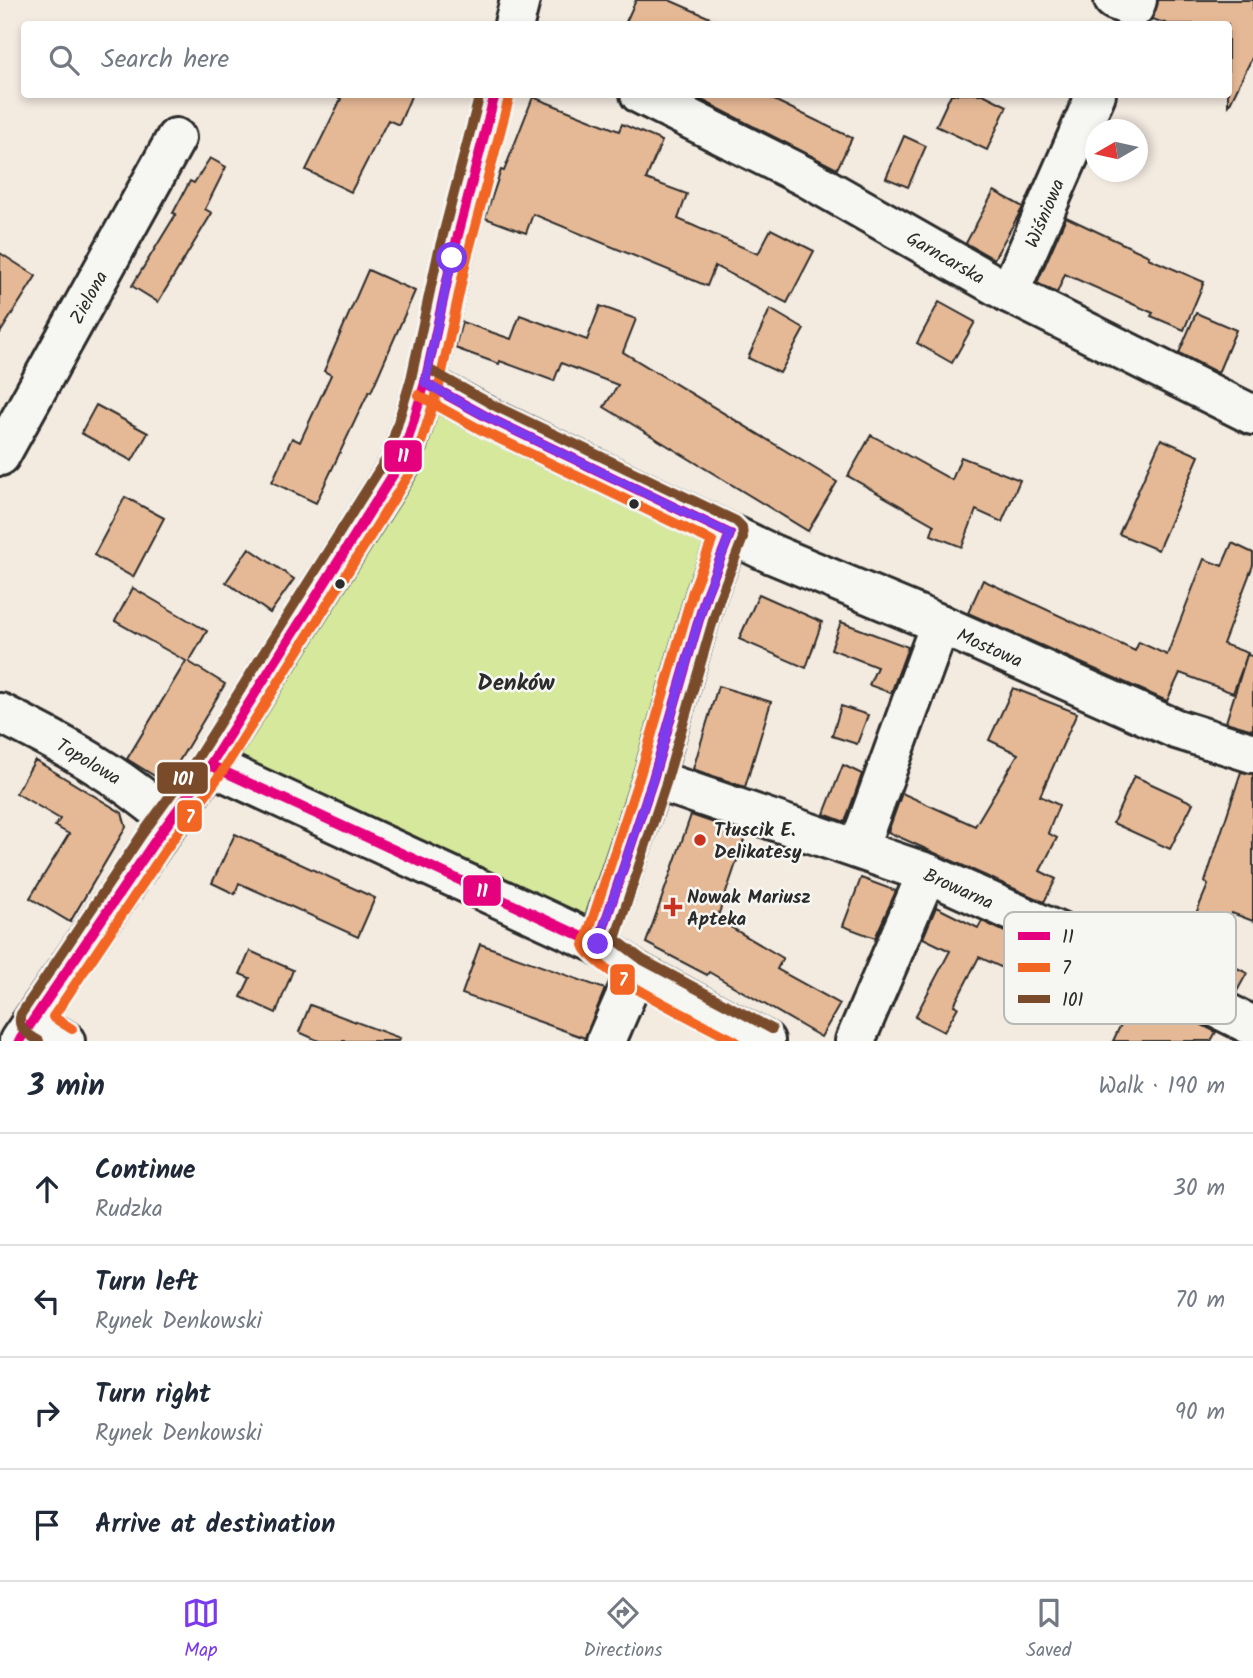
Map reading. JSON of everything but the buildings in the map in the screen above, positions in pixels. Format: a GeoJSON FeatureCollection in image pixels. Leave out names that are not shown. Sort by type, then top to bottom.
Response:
{"type":"FeatureCollection","features":[{"type":"Feature","properties":{"kind":"street"},"geometry":{"type":"LineString","coordinates":[[515,21],[520,0]]}},
{"type":"Feature","properties":{"kind":"street"},"geometry":{"type":"LineString","coordinates":[[65,1041],[26,1031],[210,765],[401,462],[425,383],[452,258],[494,98]]}},
{"type":"Feature","properties":{"kind":"street","name":"Garncarska"},"geometry":{"type":"LineString","coordinates":[[648,98],[804,176],[1009,293],[1253,415]]}},
{"type":"Feature","properties":{"kind":"street","name":"Wiśniowa"},"geometry":{"type":"LineString","coordinates":[[1009,293],[1094,98]]}},
{"type":"Feature","properties":{"kind":"street","name":"Zielona"},"geometry":{"type":"LineString","coordinates":[[0,456],[176,138]]}},
{"type":"Feature","properties":{"kind":"street","name":"Mostowa"},"geometry":{"type":"LineString","coordinates":[[425,383],[489,418],[730,534],[1176,729],[1253,753]]}},
{"type":"Feature","properties":{"kind":"street"},"geometry":{"type":"LineString","coordinates":[[598,944],[653,779],[706,595],[730,534]]}},
{"type":"Feature","properties":{"kind":"street"},"geometry":{"type":"LineString","coordinates":[[858,849],[940,624]]}},
{"type":"Feature","properties":{"kind":"street","name":"Topolowa"},"geometry":{"type":"LineString","coordinates":[[0,713],[68,747],[138,792],[170,820]]}},
{"type":"Feature","properties":{"kind":"street"},"geometry":{"type":"LineString","coordinates":[[210,765],[598,944],[636,972],[765,1041]]}},
{"type":"Feature","properties":{"kind":"street","name":"Browarna"},"geometry":{"type":"LineString","coordinates":[[653,779],[927,873],[1014,912]]}},
{"type":"Feature","properties":{"kind":"street"},"geometry":{"type":"LineString","coordinates":[[855,1041],[927,873]]}},
{"type":"Feature","properties":{"kind":"street"},"geometry":{"type":"LineString","coordinates":[[606,1041],[636,972]]}},
{"type":"Feature","properties":{"kind":"street","name":"Browarna"},"geometry":{"type":"LineString","coordinates":[[1236,1018],[1253,1026]]}},
{"type":"Feature","properties":{"kind":"green space"},"geometry":{"type":"Polygon","coordinates":[[[425,383],[730,534],[598,944],[210,765],[425,383]]]}},
{"type":"Feature","properties":{"kind":"transit line","name":"101"},"geometry":{"type":"LineString","coordinates":[[39,1041],[22,1027],[21,1014],[143,833],[198,757],[388,456],[411,379],[438,254],[479,98]]}},
{"type":"Feature","properties":{"kind":"transit line","name":"11"},"geometry":{"type":"LineString","coordinates":[[19,1041],[210,765],[401,462],[425,383],[452,258],[494,98]]}},
{"type":"Feature","properties":{"kind":"transit line","name":"7"},"geometry":{"type":"LineString","coordinates":[[72,1029],[53,1017],[166,849],[222,772],[413,468],[439,386],[466,261],[509,98]]}},
{"type":"Feature","properties":{"kind":"transit line","name":"101"},"geometry":{"type":"LineString","coordinates":[[432,371],[495,406],[736,521],[742,527],[743,538],[719,600],[666,783],[615,939],[643,960],[772,1029]]}},
{"type":"Feature","properties":{"kind":"transit line","name":"11"},"geometry":{"type":"LineString","coordinates":[[210,765],[598,944],[653,779],[706,595],[730,534],[489,418],[425,383]]}},
{"type":"Feature","properties":{"kind":"transit line","name":"7"},"geometry":{"type":"LineString","coordinates":[[418,395],[483,431],[712,541],[693,591],[640,775],[584,945],[591,956],[627,983],[735,1041]]}},
{"type":"Feature","properties":{"kind":"place","name":"Tłuscik E. Delikatesy"},"geometry":{"type":"Point","coordinates":[700,840]}},
{"type":"Feature","properties":{"kind":"place","name":"Nowak Mariusz Apteka"},"geometry":{"type":"Point","coordinates":[673,907]}},
{"type":"Feature","properties":{"kind":"district","name":"Denków"},"geometry":{"type":"Point","coordinates":[516,682]}},
{"type":"Feature","properties":{"kind":"route"},"geometry":{"type":"LineString","coordinates":[[452,258],[425,383],[489,418],[730,534],[706,595],[653,779],[598,944]]}}]}
